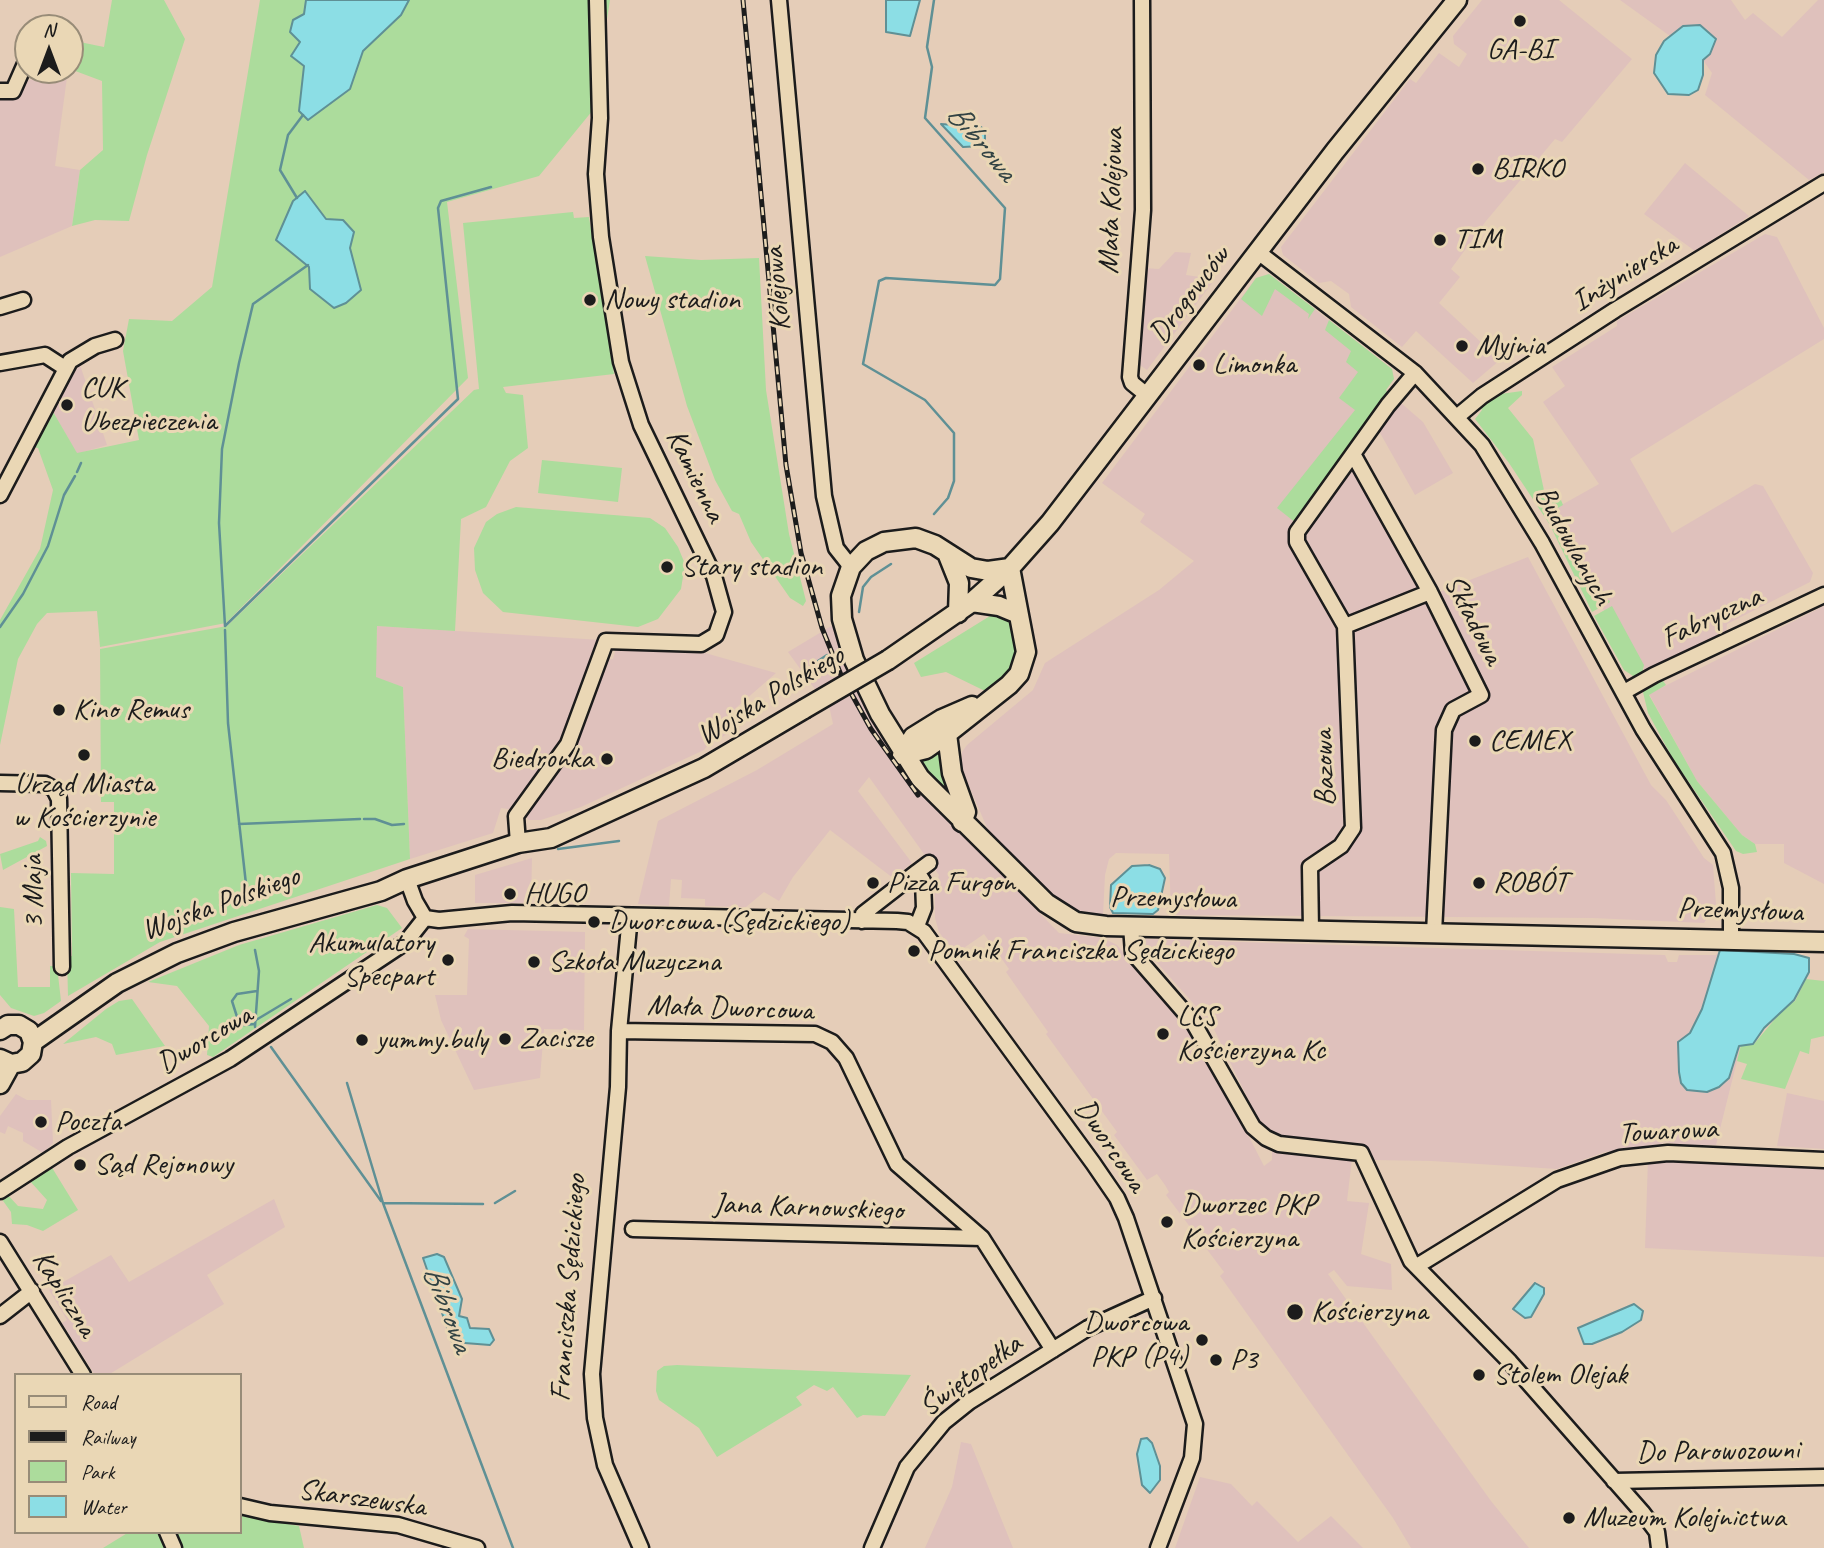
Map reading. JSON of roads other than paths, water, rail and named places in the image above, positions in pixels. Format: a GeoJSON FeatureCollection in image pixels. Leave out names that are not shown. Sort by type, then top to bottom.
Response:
{"type":"FeatureCollection","features":[{"type":"Feature","properties":{"kind":"main road","name":"Drogowców"},"geometry":{"type":"LineString","coordinates":[[965,608],[1010,568],[1050,523],[1258,252],[1457,0]]}},
{"type":"Feature","properties":{"kind":"main road"},"geometry":{"type":"LineString","coordinates":[[851,567],[866,551],[893,539],[924,541],[971,568],[988,571],[1010,568],[1016,613],[1026,637],[1023,664],[1009,685],[947,734],[926,749],[902,755]]}},
{"type":"Feature","properties":{"kind":"main road"},"geometry":{"type":"LineString","coordinates":[[947,553],[965,608],[999,606],[1016,613]]}},
{"type":"Feature","properties":{"kind":"main road","name":"Przemysłowa"},"geometry":{"type":"LineString","coordinates":[[851,567],[841,605],[846,635],[867,688],[902,755],[962,822],[1056,912],[1076,922],[1131,926],[1824,942]]}},
{"type":"Feature","properties":{"kind":"main road","name":"Wojska Polskiego"},"geometry":{"type":"LineString","coordinates":[[3,1061],[27,1059],[31,1037],[117,983],[177,954],[233,932],[381,891],[407,879],[518,843],[541,830],[605,814],[704,768],[888,660],[965,608]]}},
{"type":"Feature","properties":{"kind":"main road"},"geometry":{"type":"LineString","coordinates":[[902,755],[913,737],[942,719],[987,700]]}},
{"type":"Feature","properties":{"kind":"main road"},"geometry":{"type":"LineString","coordinates":[[947,734],[952,773],[966,812],[962,822]]}},
{"type":"Feature","properties":{"kind":"main road"},"geometry":{"type":"LineString","coordinates":[[3,1023],[19,1025],[31,1037]]}},
{"type":"Feature","properties":{"kind":"main road"},"geometry":{"type":"LineString","coordinates":[[0,1084],[3,1061]]}},
{"type":"Feature","properties":{"kind":"street","name":"Kamienna"},"geometry":{"type":"LineString","coordinates":[[518,843],[516,816],[568,744],[606,640],[701,644],[716,635],[724,612],[714,576],[641,425],[621,362],[601,237],[596,174],[600,118],[597,0]]}},
{"type":"Feature","properties":{"kind":"street","name":"Kolejowa"},"geometry":{"type":"LineString","coordinates":[[779,0],[824,496],[836,548],[851,567]]}},
{"type":"Feature","properties":{"kind":"street","name":"Mała Kolejowa"},"geometry":{"type":"LineString","coordinates":[[1142,0],[1143,210],[1130,376],[1132,383],[1148,396]]}},
{"type":"Feature","properties":{"kind":"street"},"geometry":{"type":"LineString","coordinates":[[0,91],[13,91],[16,84]]}},
{"type":"Feature","properties":{"kind":"street","name":"Inżynierska"},"geometry":{"type":"LineString","coordinates":[[1458,416],[1482,396],[1583,331],[1824,183]]}},
{"type":"Feature","properties":{"kind":"street","name":"Budowlanych"},"geometry":{"type":"LineString","coordinates":[[1258,252],[1415,373],[1458,416],[1504,477],[1676,783],[1723,853],[1731,888],[1731,939]]}},
{"type":"Feature","properties":{"kind":"street"},"geometry":{"type":"LineString","coordinates":[[0,307],[23,300]]}},
{"type":"Feature","properties":{"kind":"street"},"geometry":{"type":"LineString","coordinates":[[0,495],[65,368],[77,355],[115,341]]}},
{"type":"Feature","properties":{"kind":"street"},"geometry":{"type":"LineString","coordinates":[[0,363],[45,355],[65,368]]}},
{"type":"Feature","properties":{"kind":"street","name":"Bazowa"},"geometry":{"type":"LineString","coordinates":[[1311,930],[1310,867],[1341,846],[1353,828],[1345,626],[1297,542],[1301,524],[1415,373]]}},
{"type":"Feature","properties":{"kind":"street","name":"Składowa"},"geometry":{"type":"LineString","coordinates":[[1353,454],[1430,592],[1481,695],[1453,710],[1444,730],[1434,933]]}},
{"type":"Feature","properties":{"kind":"street"},"geometry":{"type":"LineString","coordinates":[[1345,626],[1430,592]]}},
{"type":"Feature","properties":{"kind":"street","name":"Fabryczna"},"geometry":{"type":"LineString","coordinates":[[1624,692],[1654,675],[1824,595]]}},
{"type":"Feature","properties":{"kind":"street","name":"3 Maja"},"geometry":{"type":"LineString","coordinates":[[0,783],[45,785],[54,789],[59,799],[62,967]]}},
{"type":"Feature","properties":{"kind":"street"},"geometry":{"type":"LineString","coordinates":[[862,921],[863,914],[929,863]]}},
{"type":"Feature","properties":{"kind":"street"},"geometry":{"type":"LineString","coordinates":[[407,879],[425,918],[439,920],[496,913],[908,922],[917,926],[923,908],[923,881],[917,872]]}},
{"type":"Feature","properties":{"kind":"street","name":"Franciszka Sędzickiego"},"geometry":{"type":"LineString","coordinates":[[629,916],[617,1065],[604,1158],[584,1376],[586,1412],[594,1460],[632,1548]]}},
{"type":"Feature","properties":{"kind":"street","name":"Dworcowa"},"geometry":{"type":"LineString","coordinates":[[0,1191],[68,1147],[230,1059],[406,942],[425,918]]}},
{"type":"Feature","properties":{"kind":"street","name":"Dworcowa"},"geometry":{"type":"LineString","coordinates":[[917,926],[930,938],[1117,1198],[1193,1409],[1196,1436],[1192,1458],[1158,1548]]}},
{"type":"Feature","properties":{"kind":"street"},"geometry":{"type":"LineString","coordinates":[[1131,926],[1133,953],[1193,1022],[1253,1127],[1279,1144],[1361,1153],[1406,1252],[1510,1362],[1614,1480],[1657,1532],[1659,1548]]}},
{"type":"Feature","properties":{"kind":"street","name":"Mała Dworcowa"},"geometry":{"type":"LineString","coordinates":[[619,1031],[815,1034],[832,1041],[846,1058],[897,1164],[982,1238],[1053,1350]]}},
{"type":"Feature","properties":{"kind":"street","name":"Franciszka Sędzickiego"},"geometry":{"type":"LineString","coordinates":[[617,1065],[618,1087],[593,1365],[593,1400],[605,1465],[641,1548]]}},
{"type":"Feature","properties":{"kind":"street","name":"Towarowa"},"geometry":{"type":"LineString","coordinates":[[1417,1266],[1557,1180],[1620,1158],[1668,1153],[1824,1160]]}},
{"type":"Feature","properties":{"kind":"street","name":"Jana Karnowskiego"},"geometry":{"type":"LineString","coordinates":[[633,1229],[982,1238]]}},
{"type":"Feature","properties":{"kind":"street","name":"Kapliczna"},"geometry":{"type":"LineString","coordinates":[[0,1242],[82,1373]]}},
{"type":"Feature","properties":{"kind":"street"},"geometry":{"type":"LineString","coordinates":[[0,1315],[32,1291]]}},
{"type":"Feature","properties":{"kind":"street","name":"Świętopełka"},"geometry":{"type":"LineString","coordinates":[[872,1548],[899,1482],[931,1435],[963,1407],[1088,1328],[1154,1298]]}},
{"type":"Feature","properties":{"kind":"street","name":"Do Parowozowni"},"geometry":{"type":"LineString","coordinates":[[1614,1480],[1824,1477]]}},
{"type":"Feature","properties":{"kind":"street","name":"Skarszewska"},"geometry":{"type":"LineString","coordinates":[[242,1506],[270,1513],[398,1525],[477,1548]]}},
{"type":"Feature","properties":{"kind":"water"},"geometry":{"type":"Polygon","coordinates":[[[306,0],[409,0],[401,15],[363,51],[350,89],[308,120],[299,111],[304,66],[291,56],[300,42],[290,32],[293,20],[304,14],[306,0]]]}},
{"type":"Feature","properties":{"kind":"water"},"geometry":{"type":"Polygon","coordinates":[[[886,0],[920,0],[910,36],[886,32],[886,0]]]}},
{"type":"Feature","properties":{"kind":"water"},"geometry":{"type":"Polygon","coordinates":[[[1700,25],[1716,39],[1710,54],[1703,60],[1703,75],[1698,90],[1689,95],[1668,94],[1654,73],[1656,55],[1664,41],[1683,26],[1700,25]]]}},
{"type":"Feature","properties":{"kind":"water"},"geometry":{"type":"Polygon","coordinates":[[[941,124],[981,127],[985,130],[985,141],[981,146],[963,147],[941,124]]]}},
{"type":"Feature","properties":{"kind":"water"},"geometry":{"type":"Polygon","coordinates":[[[305,191],[326,219],[343,220],[354,232],[350,248],[361,290],[346,303],[334,308],[310,289],[309,267],[276,240],[293,201],[305,191]]]}},
{"type":"Feature","properties":{"kind":"water"},"geometry":{"type":"Polygon","coordinates":[[[1149,865],[1160,869],[1165,878],[1158,910],[1153,914],[1113,913],[1110,907],[1111,885],[1132,866],[1149,865]]]}},
{"type":"Feature","properties":{"kind":"water"},"geometry":{"type":"Polygon","coordinates":[[[1720,950],[1794,954],[1809,958],[1809,972],[1794,1000],[1764,1028],[1753,1044],[1739,1046],[1729,1078],[1719,1087],[1707,1092],[1687,1090],[1681,1083],[1678,1042],[1690,1033],[1702,1009],[1720,950]]]}},
{"type":"Feature","properties":{"kind":"water"},"geometry":{"type":"Polygon","coordinates":[[[437,1254],[444,1257],[462,1299],[459,1316],[467,1318],[470,1328],[489,1329],[494,1340],[490,1345],[452,1342],[423,1258],[437,1254]]]}},
{"type":"Feature","properties":{"kind":"water"},"geometry":{"type":"Polygon","coordinates":[[[1535,1283],[1544,1288],[1544,1294],[1531,1317],[1525,1318],[1513,1309],[1535,1283]]]}},
{"type":"Feature","properties":{"kind":"water"},"geometry":{"type":"Polygon","coordinates":[[[1634,1304],[1643,1311],[1641,1320],[1622,1332],[1592,1344],[1584,1344],[1578,1328],[1634,1304]]]}},
{"type":"Feature","properties":{"kind":"water"},"geometry":{"type":"Polygon","coordinates":[[[1147,1438],[1152,1443],[1160,1466],[1160,1480],[1150,1493],[1142,1485],[1137,1454],[1141,1439],[1147,1438]]]}},
{"type":"Feature","properties":{"kind":"waterway","name":"Bibrowa"},"geometry":{"type":"LineString","coordinates":[[934,0],[927,47],[932,67],[925,118],[1005,208],[1000,279],[995,285],[886,278],[879,281],[863,364],[925,400],[954,433],[954,481],[948,498],[934,514]]}},
{"type":"Feature","properties":{"kind":"waterway"},"geometry":{"type":"LineString","coordinates":[[297,198],[280,170],[288,135],[303,115]]}},
{"type":"Feature","properties":{"kind":"waterway"},"geometry":{"type":"LineString","coordinates":[[225,626],[458,399],[438,208],[441,201],[491,187]]}},
{"type":"Feature","properties":{"kind":"waterway"},"geometry":{"type":"LineString","coordinates":[[225,626],[219,523],[222,449],[239,363],[253,304],[308,265]]}},
{"type":"Feature","properties":{"kind":"waterway"},"geometry":{"type":"LineString","coordinates":[[77,472],[81,463]]}},
{"type":"Feature","properties":{"kind":"waterway"},"geometry":{"type":"LineString","coordinates":[[0,627],[23,594],[48,546],[64,495],[75,476]]}},
{"type":"Feature","properties":{"kind":"waterway","name":"Bibrowa"},"geometry":{"type":"LineString","coordinates":[[859,612],[863,587],[871,577],[891,564]]}},
{"type":"Feature","properties":{"kind":"waterway"},"geometry":{"type":"LineString","coordinates":[[225,630],[228,723],[248,902]]}},
{"type":"Feature","properties":{"kind":"waterway","name":"Bibrowa"},"geometry":{"type":"LineString","coordinates":[[818,661],[827,655]]}},
{"type":"Feature","properties":{"kind":"waterway","name":"Bibrowa"},"geometry":{"type":"LineString","coordinates":[[798,676],[802,672]]}},
{"type":"Feature","properties":{"kind":"waterway"},"geometry":{"type":"LineString","coordinates":[[239,824],[360,819]]}},
{"type":"Feature","properties":{"kind":"waterway"},"geometry":{"type":"LineString","coordinates":[[364,819],[375,819],[392,825],[404,824]]}},
{"type":"Feature","properties":{"kind":"waterway"},"geometry":{"type":"LineString","coordinates":[[558,849],[619,841]]}},
{"type":"Feature","properties":{"kind":"waterway"},"geometry":{"type":"LineString","coordinates":[[255,950],[259,971],[255,1027]]}},
{"type":"Feature","properties":{"kind":"waterway"},"geometry":{"type":"LineString","coordinates":[[255,1024],[244,1025],[238,1020],[232,1001],[237,994],[257,991]]}},
{"type":"Feature","properties":{"kind":"waterway"},"geometry":{"type":"LineString","coordinates":[[256,1020],[291,999]]}},
{"type":"Feature","properties":{"kind":"waterway"},"geometry":{"type":"LineString","coordinates":[[271,1047],[381,1201]]}},
{"type":"Feature","properties":{"kind":"waterway","name":"Bibrowa"},"geometry":{"type":"LineString","coordinates":[[347,1083],[383,1203],[513,1548]]}},
{"type":"Feature","properties":{"kind":"waterway"},"geometry":{"type":"LineString","coordinates":[[495,1203],[515,1191]]}},
{"type":"Feature","properties":{"kind":"waterway"},"geometry":{"type":"LineString","coordinates":[[383,1203],[483,1204]]}},
{"type":"Feature","properties":{"kind":"railway"},"geometry":{"type":"LineString","coordinates":[[743,0],[786,465],[801,553],[822,628],[841,675],[871,729],[918,795]]}},
{"type":"Feature","properties":{"kind":"place","name":"GA-BI"},"geometry":{"type":"Point","coordinates":[1520,21]}},
{"type":"Feature","properties":{"kind":"place","name":"BIRKO"},"geometry":{"type":"Point","coordinates":[1478,169]}},
{"type":"Feature","properties":{"kind":"place","name":"TIM"},"geometry":{"type":"Point","coordinates":[1440,240]}},
{"type":"Feature","properties":{"kind":"place","name":"Nowy stadion"},"geometry":{"type":"Point","coordinates":[590,300]}},
{"type":"Feature","properties":{"kind":"place","name":"Myjnia"},"geometry":{"type":"Point","coordinates":[1462,346]}},
{"type":"Feature","properties":{"kind":"place","name":"Limonka"},"geometry":{"type":"Point","coordinates":[1199,365]}},
{"type":"Feature","properties":{"kind":"place","name":"CUK Ubezpieczenia"},"geometry":{"type":"Point","coordinates":[67,405]}},
{"type":"Feature","properties":{"kind":"place","name":"Stary stadion"},"geometry":{"type":"Point","coordinates":[667,567]}},
{"type":"Feature","properties":{"kind":"place","name":"Kino Remus"},"geometry":{"type":"Point","coordinates":[59,710]}},
{"type":"Feature","properties":{"kind":"place","name":"СEMEX"},"geometry":{"type":"Point","coordinates":[1475,741]}},
{"type":"Feature","properties":{"kind":"place","name":"Urząd Miasta w Kościerzynie"},"geometry":{"type":"Point","coordinates":[84,755]}},
{"type":"Feature","properties":{"kind":"place","name":"Biedronka"},"geometry":{"type":"Point","coordinates":[607,759]}},
{"type":"Feature","properties":{"kind":"place","name":"Pizza Furgon"},"geometry":{"type":"Point","coordinates":[873,883]}},
{"type":"Feature","properties":{"kind":"place","name":"ROBÓT"},"geometry":{"type":"Point","coordinates":[1479,883]}},
{"type":"Feature","properties":{"kind":"place","name":"HUGO"},"geometry":{"type":"Point","coordinates":[510,894]}},
{"type":"Feature","properties":{"kind":"place","name":"Dworcowa (Sędzickiego)"},"geometry":{"type":"Point","coordinates":[594,922]}},
{"type":"Feature","properties":{"kind":"place","name":"Pomnik Franciszka Sędzickiego"},"geometry":{"type":"Point","coordinates":[914,951]}},
{"type":"Feature","properties":{"kind":"place","name":"Akumulatory Specpart"},"geometry":{"type":"Point","coordinates":[448,960]}},
{"type":"Feature","properties":{"kind":"place","name":"Szkoła Muzyczna"},"geometry":{"type":"Point","coordinates":[534,962]}},
{"type":"Feature","properties":{"kind":"place","name":"LCS Kościerzyna Kc"},"geometry":{"type":"Point","coordinates":[1163,1034]}},
{"type":"Feature","properties":{"kind":"place","name":"Zacisze"},"geometry":{"type":"Point","coordinates":[505,1039]}},
{"type":"Feature","properties":{"kind":"place","name":"yummy.buly"},"geometry":{"type":"Point","coordinates":[362,1040]}},
{"type":"Feature","properties":{"kind":"place","name":"Poczta"},"geometry":{"type":"Point","coordinates":[41,1122]}},
{"type":"Feature","properties":{"kind":"place","name":"Sąd Rejonowy"},"geometry":{"type":"Point","coordinates":[80,1165]}},
{"type":"Feature","properties":{"kind":"place","name":"Dworzec PKP Kościerzyna"},"geometry":{"type":"Point","coordinates":[1167,1222]}},
{"type":"Feature","properties":{"kind":"place","name":"Kościerzyna"},"geometry":{"type":"Point","coordinates":[1295,1312]}},
{"type":"Feature","properties":{"kind":"place","name":"Dworcowa PKP (P4)"},"geometry":{"type":"Point","coordinates":[1202,1340]}},
{"type":"Feature","properties":{"kind":"place","name":"P3"},"geometry":{"type":"Point","coordinates":[1216,1360]}},
{"type":"Feature","properties":{"kind":"place","name":"Stolem Olejak"},"geometry":{"type":"Point","coordinates":[1479,1375]}},
{"type":"Feature","properties":{"kind":"place","name":"Muzeum Kolejnictwa"},"geometry":{"type":"Point","coordinates":[1569,1518]}}]}
